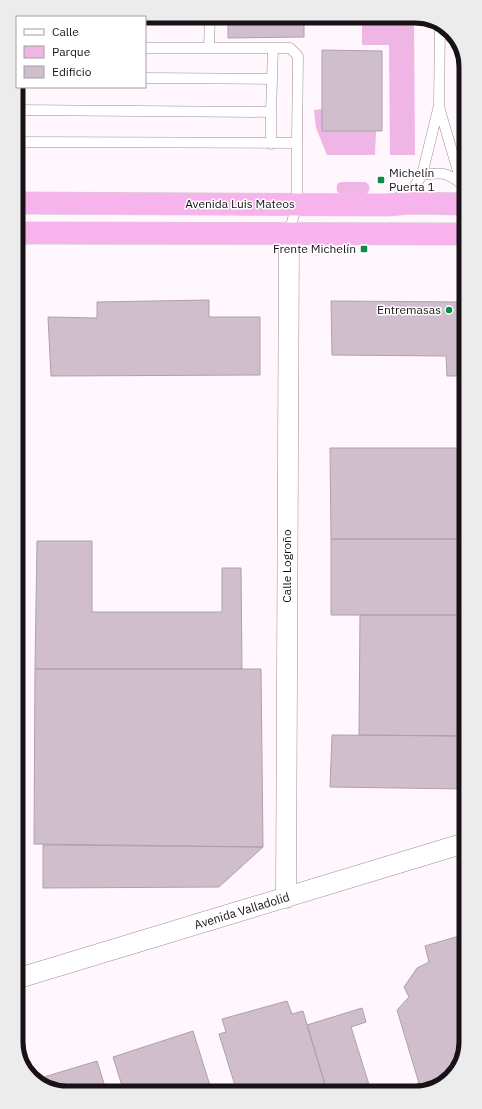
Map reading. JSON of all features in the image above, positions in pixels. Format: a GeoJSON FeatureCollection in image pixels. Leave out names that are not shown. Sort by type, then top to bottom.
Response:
{"type":"FeatureCollection","features":[{"type":"Feature","properties":{"kind":"highway","name":"Avenida Luis Mateos"},"geometry":{"type":"LineString","coordinates":[[23,203],[386,205],[413,203],[459,193]]}},
{"type":"Feature","properties":{"kind":"highway"},"geometry":{"type":"LineString","coordinates":[[23,233],[459,234]]}},
{"type":"Feature","properties":{"kind":"street","name":"Calle Logroño"},"geometry":{"type":"LineString","coordinates":[[286,898],[289,233]]}},
{"type":"Feature","properties":{"kind":"street","name":"Avenida Valladolid"},"geometry":{"type":"LineString","coordinates":[[23,977],[459,845]]}},
{"type":"Feature","properties":{"kind":"lane"},"geometry":{"type":"LineString","coordinates":[[209,48],[210,23]]}},
{"type":"Feature","properties":{"kind":"lane"},"geometry":{"type":"LineString","coordinates":[[386,205],[413,189],[422,175],[439,105],[440,31]]}},
{"type":"Feature","properties":{"kind":"lane"},"geometry":{"type":"LineString","coordinates":[[146,48],[290,48],[298,56],[297,204],[289,233]]}},
{"type":"Feature","properties":{"kind":"lane"},"geometry":{"type":"LineString","coordinates":[[272,144],[271,112],[273,48]]}},
{"type":"Feature","properties":{"kind":"lane"},"geometry":{"type":"LineString","coordinates":[[146,78],[272,79]]}},
{"type":"Feature","properties":{"kind":"lane"},"geometry":{"type":"LineString","coordinates":[[439,105],[459,178]]}},
{"type":"Feature","properties":{"kind":"lane"},"geometry":{"type":"LineString","coordinates":[[23,110],[271,112]]}},
{"type":"Feature","properties":{"kind":"lane"},"geometry":{"type":"LineString","coordinates":[[23,142],[297,144]]}},
{"type":"Feature","properties":{"kind":"lane"},"geometry":{"type":"LineString","coordinates":[[422,175],[437,173],[450,175],[459,187]]}},
{"type":"Feature","properties":{"kind":"green space"},"geometry":{"type":"Polygon","coordinates":[[[362,23],[414,23],[415,155],[390,155],[389,45],[362,45],[362,23]]]}},
{"type":"Feature","properties":{"kind":"green space"},"geometry":{"type":"Polygon","coordinates":[[[322,109],[322,131],[376,131],[375,155],[327,155],[316,128],[314,110],[322,109]]]}},
{"type":"Feature","properties":{"kind":"green space"},"geometry":{"type":"Polygon","coordinates":[[[365,182],[369,185],[369,190],[365,195],[339,194],[337,186],[338,183],[365,182]]]}},
{"type":"Feature","properties":{"kind":"building"},"geometry":{"type":"Polygon","coordinates":[[[228,23],[304,23],[304,37],[228,38],[228,23]]]}},
{"type":"Feature","properties":{"kind":"building"},"geometry":{"type":"Polygon","coordinates":[[[322,50],[382,51],[382,131],[322,131],[322,50]]]}},
{"type":"Feature","properties":{"kind":"building"},"geometry":{"type":"Polygon","coordinates":[[[209,300],[209,317],[260,317],[260,375],[51,376],[48,317],[97,318],[97,302],[209,300]]]}},
{"type":"Feature","properties":{"kind":"building"},"geometry":{"type":"Polygon","coordinates":[[[331,301],[459,302],[459,376],[447,376],[446,356],[332,355],[331,301]]]}},
{"type":"Feature","properties":{"kind":"building"},"geometry":{"type":"Polygon","coordinates":[[[330,448],[459,448],[459,539],[331,539],[330,448]]]}},
{"type":"Feature","properties":{"kind":"building"},"geometry":{"type":"Polygon","coordinates":[[[331,539],[459,539],[459,615],[331,615],[331,539]]]}},
{"type":"Feature","properties":{"kind":"building"},"geometry":{"type":"Polygon","coordinates":[[[37,541],[92,541],[92,612],[222,612],[222,568],[241,568],[242,669],[35,669],[37,541]]]}},
{"type":"Feature","properties":{"kind":"building"},"geometry":{"type":"Polygon","coordinates":[[[360,615],[459,615],[459,736],[359,735],[360,615]]]}},
{"type":"Feature","properties":{"kind":"building"},"geometry":{"type":"Polygon","coordinates":[[[35,669],[261,669],[263,847],[34,844],[35,669]]]}},
{"type":"Feature","properties":{"kind":"building"},"geometry":{"type":"Polygon","coordinates":[[[332,735],[459,736],[459,789],[330,787],[332,735]]]}},
{"type":"Feature","properties":{"kind":"building"},"geometry":{"type":"Polygon","coordinates":[[[43,845],[263,847],[219,887],[43,888],[43,845]]]}},
{"type":"Feature","properties":{"kind":"building"},"geometry":{"type":"Polygon","coordinates":[[[459,936],[459,1042],[455,1062],[450,1069],[435,1082],[420,1085],[397,1010],[409,997],[404,987],[417,968],[429,962],[425,946],[459,936]]]}},
{"type":"Feature","properties":{"kind":"building"},"geometry":{"type":"Polygon","coordinates":[[[287,1001],[292,1014],[303,1011],[326,1086],[235,1086],[219,1034],[226,1032],[222,1019],[287,1001]]]}},
{"type":"Feature","properties":{"kind":"building"},"geometry":{"type":"Polygon","coordinates":[[[362,1008],[366,1022],[351,1027],[369,1086],[325,1086],[307,1025],[362,1008]]]}},
{"type":"Feature","properties":{"kind":"building"},"geometry":{"type":"Polygon","coordinates":[[[193,1031],[210,1086],[122,1086],[113,1057],[193,1031]]]}},
{"type":"Feature","properties":{"kind":"building"},"geometry":{"type":"Polygon","coordinates":[[[97,1061],[105,1086],[64,1086],[53,1084],[41,1078],[97,1061]]]}},
{"type":"Feature","properties":{"kind":"place","name":"Michelín Puerta 1"},"geometry":{"type":"Point","coordinates":[381,180]}},
{"type":"Feature","properties":{"kind":"place","name":"Frente Michelín"},"geometry":{"type":"Point","coordinates":[364,249]}},
{"type":"Feature","properties":{"kind":"place","name":"Entremasas"},"geometry":{"type":"Point","coordinates":[449,310]}}]}
